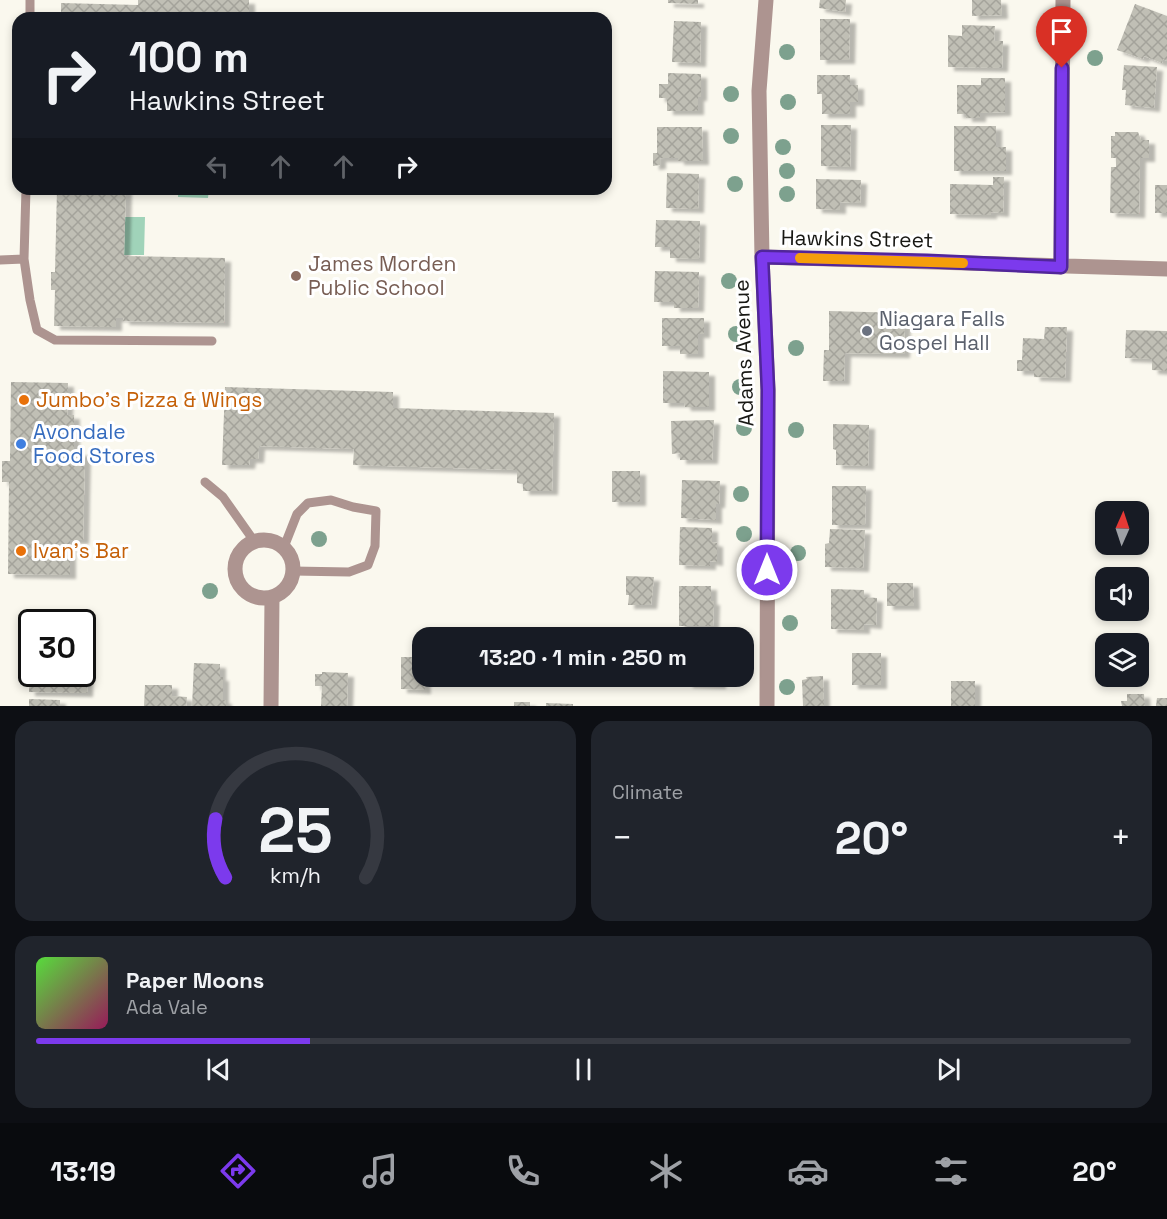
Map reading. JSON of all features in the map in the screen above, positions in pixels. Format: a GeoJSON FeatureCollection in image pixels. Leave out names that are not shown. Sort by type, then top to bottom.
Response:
{"type":"FeatureCollection","features":[{"type":"Feature","properties":{"kind":"street","name":"Adams Avenue"},"geometry":{"type":"LineString","coordinates":[[766,0],[759,91],[762,257],[768,390],[767,706]]}},
{"type":"Feature","properties":{"kind":"street"},"geometry":{"type":"LineString","coordinates":[[1061,267],[1063,0]]}},
{"type":"Feature","properties":{"kind":"street","name":"Hawkins Street"},"geometry":{"type":"LineString","coordinates":[[762,257],[1167,269]]}},
{"type":"Feature","properties":{"kind":"street"},"geometry":{"type":"LineString","coordinates":[[270,540],[284,548],[293,562],[293,570],[287,587],[272,597],[262,598],[244,590],[235,573],[239,554],[246,546],[254,541],[270,540]]}},
{"type":"Feature","properties":{"kind":"street"},"geometry":{"type":"LineString","coordinates":[[271,706],[272,597]]}},
{"type":"Feature","properties":{"kind":"lane"},"geometry":{"type":"LineString","coordinates":[[26,195],[24,260],[37,330],[55,340],[212,341]]}},
{"type":"Feature","properties":{"kind":"lane"},"geometry":{"type":"LineString","coordinates":[[0,260],[24,260]]}},
{"type":"Feature","properties":{"kind":"lane"},"geometry":{"type":"LineString","coordinates":[[204,482],[223,497],[254,541]]}},
{"type":"Feature","properties":{"kind":"lane"},"geometry":{"type":"LineString","coordinates":[[284,548],[297,514],[308,503],[332,500],[376,511],[375,546],[368,565],[350,572],[293,570]]}},
{"type":"Feature","properties":{"kind":"green space"},"geometry":{"type":"Polygon","coordinates":[[[178,195],[208,195],[208,198],[178,197],[178,195]]]}},
{"type":"Feature","properties":{"kind":"green space"},"geometry":{"type":"Polygon","coordinates":[[[125,217],[145,217],[144,255],[124,255],[125,217]]]}},
{"type":"Feature","properties":{"kind":"building"},"geometry":{"type":"Polygon","coordinates":[[[138,0],[249,0],[249,12],[61,12],[61,3],[138,5],[138,0]]]}},
{"type":"Feature","properties":{"kind":"building"},"geometry":{"type":"Polygon","coordinates":[[[668,0],[698,0],[698,4],[668,3],[668,0]]]}},
{"type":"Feature","properties":{"kind":"building"},"geometry":{"type":"Polygon","coordinates":[[[820,0],[846,0],[845,12],[819,8],[820,0]]]}},
{"type":"Feature","properties":{"kind":"building"},"geometry":{"type":"Polygon","coordinates":[[[972,0],[1001,0],[1002,15],[972,16],[972,0]]]}},
{"type":"Feature","properties":{"kind":"building"},"geometry":{"type":"Polygon","coordinates":[[[1135,4],[1167,16],[1167,61],[1163,59],[1162,63],[1144,56],[1143,59],[1117,50],[1135,4]]]}},
{"type":"Feature","properties":{"kind":"building"},"geometry":{"type":"Polygon","coordinates":[[[820,19],[850,19],[849,60],[820,60],[820,19]]]}},
{"type":"Feature","properties":{"kind":"building"},"geometry":{"type":"Polygon","coordinates":[[[674,21],[701,22],[700,63],[672,62],[674,21]]]}},
{"type":"Feature","properties":{"kind":"building"},"geometry":{"type":"Polygon","coordinates":[[[962,25],[995,26],[994,41],[1003,41],[1002,68],[948,67],[948,35],[962,36],[962,25]]]}},
{"type":"Feature","properties":{"kind":"building"},"geometry":{"type":"Polygon","coordinates":[[[1124,65],[1157,67],[1154,108],[1125,105],[1126,90],[1122,90],[1124,65]]]}},
{"type":"Feature","properties":{"kind":"building"},"geometry":{"type":"Polygon","coordinates":[[[668,73],[701,74],[701,97],[698,97],[698,111],[667,111],[667,98],[659,98],[659,84],[668,84],[668,73]]]}},
{"type":"Feature","properties":{"kind":"building"},"geometry":{"type":"Polygon","coordinates":[[[817,75],[850,75],[850,85],[858,85],[858,102],[850,102],[850,114],[822,114],[822,94],[817,94],[817,75]]]}},
{"type":"Feature","properties":{"kind":"building"},"geometry":{"type":"Polygon","coordinates":[[[981,78],[1005,78],[1005,112],[980,113],[980,118],[966,118],[966,114],[957,114],[957,85],[981,85],[981,78]]]}},
{"type":"Feature","properties":{"kind":"building"},"geometry":{"type":"Polygon","coordinates":[[[821,125],[851,125],[850,167],[821,166],[821,125]]]}},
{"type":"Feature","properties":{"kind":"building"},"geometry":{"type":"Polygon","coordinates":[[[954,126],[996,126],[996,147],[1006,147],[1006,171],[954,171],[954,126]]]}},
{"type":"Feature","properties":{"kind":"building"},"geometry":{"type":"Polygon","coordinates":[[[657,127],[702,127],[703,161],[660,158],[660,165],[653,166],[653,153],[657,153],[657,127]]]}},
{"type":"Feature","properties":{"kind":"building"},"geometry":{"type":"Polygon","coordinates":[[[1115,132],[1138,132],[1141,140],[1149,140],[1149,158],[1140,158],[1139,214],[1110,213],[1111,167],[1116,167],[1116,158],[1111,158],[1111,136],[1115,136],[1115,132]]]}},
{"type":"Feature","properties":{"kind":"building"},"geometry":{"type":"Polygon","coordinates":[[[667,173],[699,174],[698,209],[666,208],[667,173]]]}},
{"type":"Feature","properties":{"kind":"building"},"geometry":{"type":"Polygon","coordinates":[[[993,177],[1004,177],[1003,213],[950,214],[950,184],[993,185],[993,177]]]}},
{"type":"Feature","properties":{"kind":"building"},"geometry":{"type":"Polygon","coordinates":[[[816,179],[861,180],[860,203],[840,202],[840,210],[816,209],[816,179]]]}},
{"type":"Feature","properties":{"kind":"building"},"geometry":{"type":"Polygon","coordinates":[[[1155,185],[1167,185],[1167,213],[1155,213],[1155,185]]]}},
{"type":"Feature","properties":{"kind":"building"},"geometry":{"type":"Polygon","coordinates":[[[57,195],[126,195],[124,256],[225,258],[224,323],[123,321],[124,318],[116,318],[116,327],[54,326],[55,290],[51,290],[51,272],[55,272],[57,195]]]}},
{"type":"Feature","properties":{"kind":"building"},"geometry":{"type":"Polygon","coordinates":[[[656,220],[700,221],[699,259],[670,258],[670,247],[655,247],[656,220]]]}},
{"type":"Feature","properties":{"kind":"building"},"geometry":{"type":"Polygon","coordinates":[[[655,271],[699,272],[698,308],[674,308],[674,302],[654,302],[655,271]]]}},
{"type":"Feature","properties":{"kind":"building","name":"Niagara Falls Gospel Hall"},"geometry":{"type":"Polygon","coordinates":[[[829,311],[905,313],[904,354],[845,353],[844,381],[823,381],[824,350],[829,350],[829,311]]]}},
{"type":"Feature","properties":{"kind":"building"},"geometry":{"type":"Polygon","coordinates":[[[662,318],[704,318],[704,334],[698,334],[698,354],[680,354],[680,346],[662,346],[662,318]]]}},
{"type":"Feature","properties":{"kind":"building"},"geometry":{"type":"Polygon","coordinates":[[[1045,327],[1067,327],[1065,378],[1034,377],[1034,371],[1017,371],[1017,360],[1022,360],[1023,338],[1044,339],[1045,327]]]}},
{"type":"Feature","properties":{"kind":"building"},"geometry":{"type":"Polygon","coordinates":[[[1126,330],[1167,331],[1167,371],[1152,370],[1152,359],[1125,358],[1126,330]]]}},
{"type":"Feature","properties":{"kind":"building"},"geometry":{"type":"Polygon","coordinates":[[[663,371],[709,372],[709,407],[685,407],[684,403],[663,403],[663,371]]]}},
{"type":"Feature","properties":{"kind":"building"},"geometry":{"type":"Polygon","coordinates":[[[11,382],[68,383],[67,415],[74,415],[74,452],[85,452],[83,540],[70,540],[70,575],[8,574],[9,482],[2,482],[2,461],[10,461],[11,382]]]}},
{"type":"Feature","properties":{"kind":"building"},"geometry":{"type":"Polygon","coordinates":[[[225,387],[393,392],[393,408],[554,413],[552,491],[523,491],[523,484],[517,483],[517,470],[353,465],[354,449],[259,446],[258,459],[250,459],[249,465],[222,465],[225,387]]]}},
{"type":"Feature","properties":{"kind":"building"},"geometry":{"type":"Polygon","coordinates":[[[714,420],[712,460],[680,460],[680,453],[672,454],[671,421],[714,420]]]}},
{"type":"Feature","properties":{"kind":"building"},"geometry":{"type":"Polygon","coordinates":[[[833,424],[869,425],[868,466],[836,465],[836,450],[833,449],[833,424]]]}},
{"type":"Feature","properties":{"kind":"building"},"geometry":{"type":"Polygon","coordinates":[[[612,471],[640,471],[640,502],[612,502],[612,471]]]}},
{"type":"Feature","properties":{"kind":"building"},"geometry":{"type":"Polygon","coordinates":[[[682,480],[720,481],[716,520],[681,518],[682,480]]]}},
{"type":"Feature","properties":{"kind":"building"},"geometry":{"type":"Polygon","coordinates":[[[832,486],[866,486],[865,525],[832,525],[832,486]]]}},
{"type":"Feature","properties":{"kind":"building"},"geometry":{"type":"Polygon","coordinates":[[[680,527],[712,528],[712,542],[717,543],[717,562],[710,561],[710,566],[679,565],[680,527]]]}},
{"type":"Feature","properties":{"kind":"building"},"geometry":{"type":"Polygon","coordinates":[[[830,529],[865,530],[863,568],[825,567],[825,544],[829,543],[830,529]]]}},
{"type":"Feature","properties":{"kind":"building"},"geometry":{"type":"Polygon","coordinates":[[[626,576],[654,577],[651,605],[628,605],[626,576]]]}},
{"type":"Feature","properties":{"kind":"building"},"geometry":{"type":"Polygon","coordinates":[[[887,583],[913,583],[914,606],[887,606],[887,583]]]}},
{"type":"Feature","properties":{"kind":"building"},"geometry":{"type":"Polygon","coordinates":[[[679,586],[711,586],[711,601],[714,601],[713,626],[679,626],[679,586]]]}},
{"type":"Feature","properties":{"kind":"building"},"geometry":{"type":"Polygon","coordinates":[[[831,589],[864,590],[864,597],[877,598],[876,625],[864,624],[864,630],[831,629],[831,589]]]}},
{"type":"Feature","properties":{"kind":"building"},"geometry":{"type":"Polygon","coordinates":[[[852,653],[881,653],[881,685],[852,685],[852,653]]]}},
{"type":"Feature","properties":{"kind":"building"},"geometry":{"type":"Polygon","coordinates":[[[401,657],[412,657],[412,687],[425,687],[425,690],[401,689],[401,657]]]}},
{"type":"Feature","properties":{"kind":"building"},"geometry":{"type":"Polygon","coordinates":[[[194,663],[220,664],[220,677],[223,677],[223,700],[226,700],[226,706],[192,706],[194,663]]]}},
{"type":"Feature","properties":{"kind":"building"},"geometry":{"type":"Polygon","coordinates":[[[322,672],[348,673],[347,706],[321,706],[322,686],[315,686],[315,674],[322,674],[322,672]]]}},
{"type":"Feature","properties":{"kind":"building"},"geometry":{"type":"Polygon","coordinates":[[[823,676],[824,706],[803,706],[802,680],[807,679],[806,677],[823,676]]]}},
{"type":"Feature","properties":{"kind":"building"},"geometry":{"type":"Polygon","coordinates":[[[951,681],[975,681],[975,706],[951,706],[951,681]]]}},
{"type":"Feature","properties":{"kind":"building"},"geometry":{"type":"Polygon","coordinates":[[[145,685],[172,685],[172,696],[187,697],[186,706],[144,706],[145,685]]]}},
{"type":"Feature","properties":{"kind":"building"},"geometry":{"type":"Polygon","coordinates":[[[29,687],[87,687],[87,693],[29,692],[29,687]]]}},
{"type":"Feature","properties":{"kind":"building"},"geometry":{"type":"Polygon","coordinates":[[[1127,694],[1144,694],[1145,706],[1122,706],[1121,701],[1127,701],[1127,694]]]}},
{"type":"Feature","properties":{"kind":"building"},"geometry":{"type":"Polygon","coordinates":[[[1157,698],[1167,698],[1167,706],[1156,706],[1157,698]]]}},
{"type":"Feature","properties":{"kind":"building"},"geometry":{"type":"Polygon","coordinates":[[[29,699],[60,700],[60,706],[29,706],[29,699]]]}},
{"type":"Feature","properties":{"kind":"building"},"geometry":{"type":"Polygon","coordinates":[[[514,702],[530,702],[530,706],[514,706],[514,702]]]}},
{"type":"Feature","properties":{"kind":"building"},"geometry":{"type":"Polygon","coordinates":[[[546,703],[573,704],[573,706],[546,706],[546,703]]]}},
{"type":"Feature","properties":{"kind":"slow traffic"},"geometry":{"type":"LineString","coordinates":[[800,258],[963,263]]}},
{"type":"Feature","properties":{"kind":"place","name":"James Morden Public School"},"geometry":{"type":"Point","coordinates":[296,276]}},
{"type":"Feature","properties":{"kind":"place","name":"Niagara Falls Gospel Hall"},"geometry":{"type":"Point","coordinates":[867,331]}},
{"type":"Feature","properties":{"kind":"place","name":"Jumbo's Pizza & Wings"},"geometry":{"type":"Point","coordinates":[24,400]}},
{"type":"Feature","properties":{"kind":"place","name":"Avondale Food Stores"},"geometry":{"type":"Point","coordinates":[21,444]}},
{"type":"Feature","properties":{"kind":"place","name":"Ivan's Bar"},"geometry":{"type":"Point","coordinates":[21,551]}},
{"type":"Feature","properties":{"kind":"route"},"geometry":{"type":"LineString","coordinates":[[767,570],[768,390],[762,257],[1061,267],[1062,68]]}}]}
